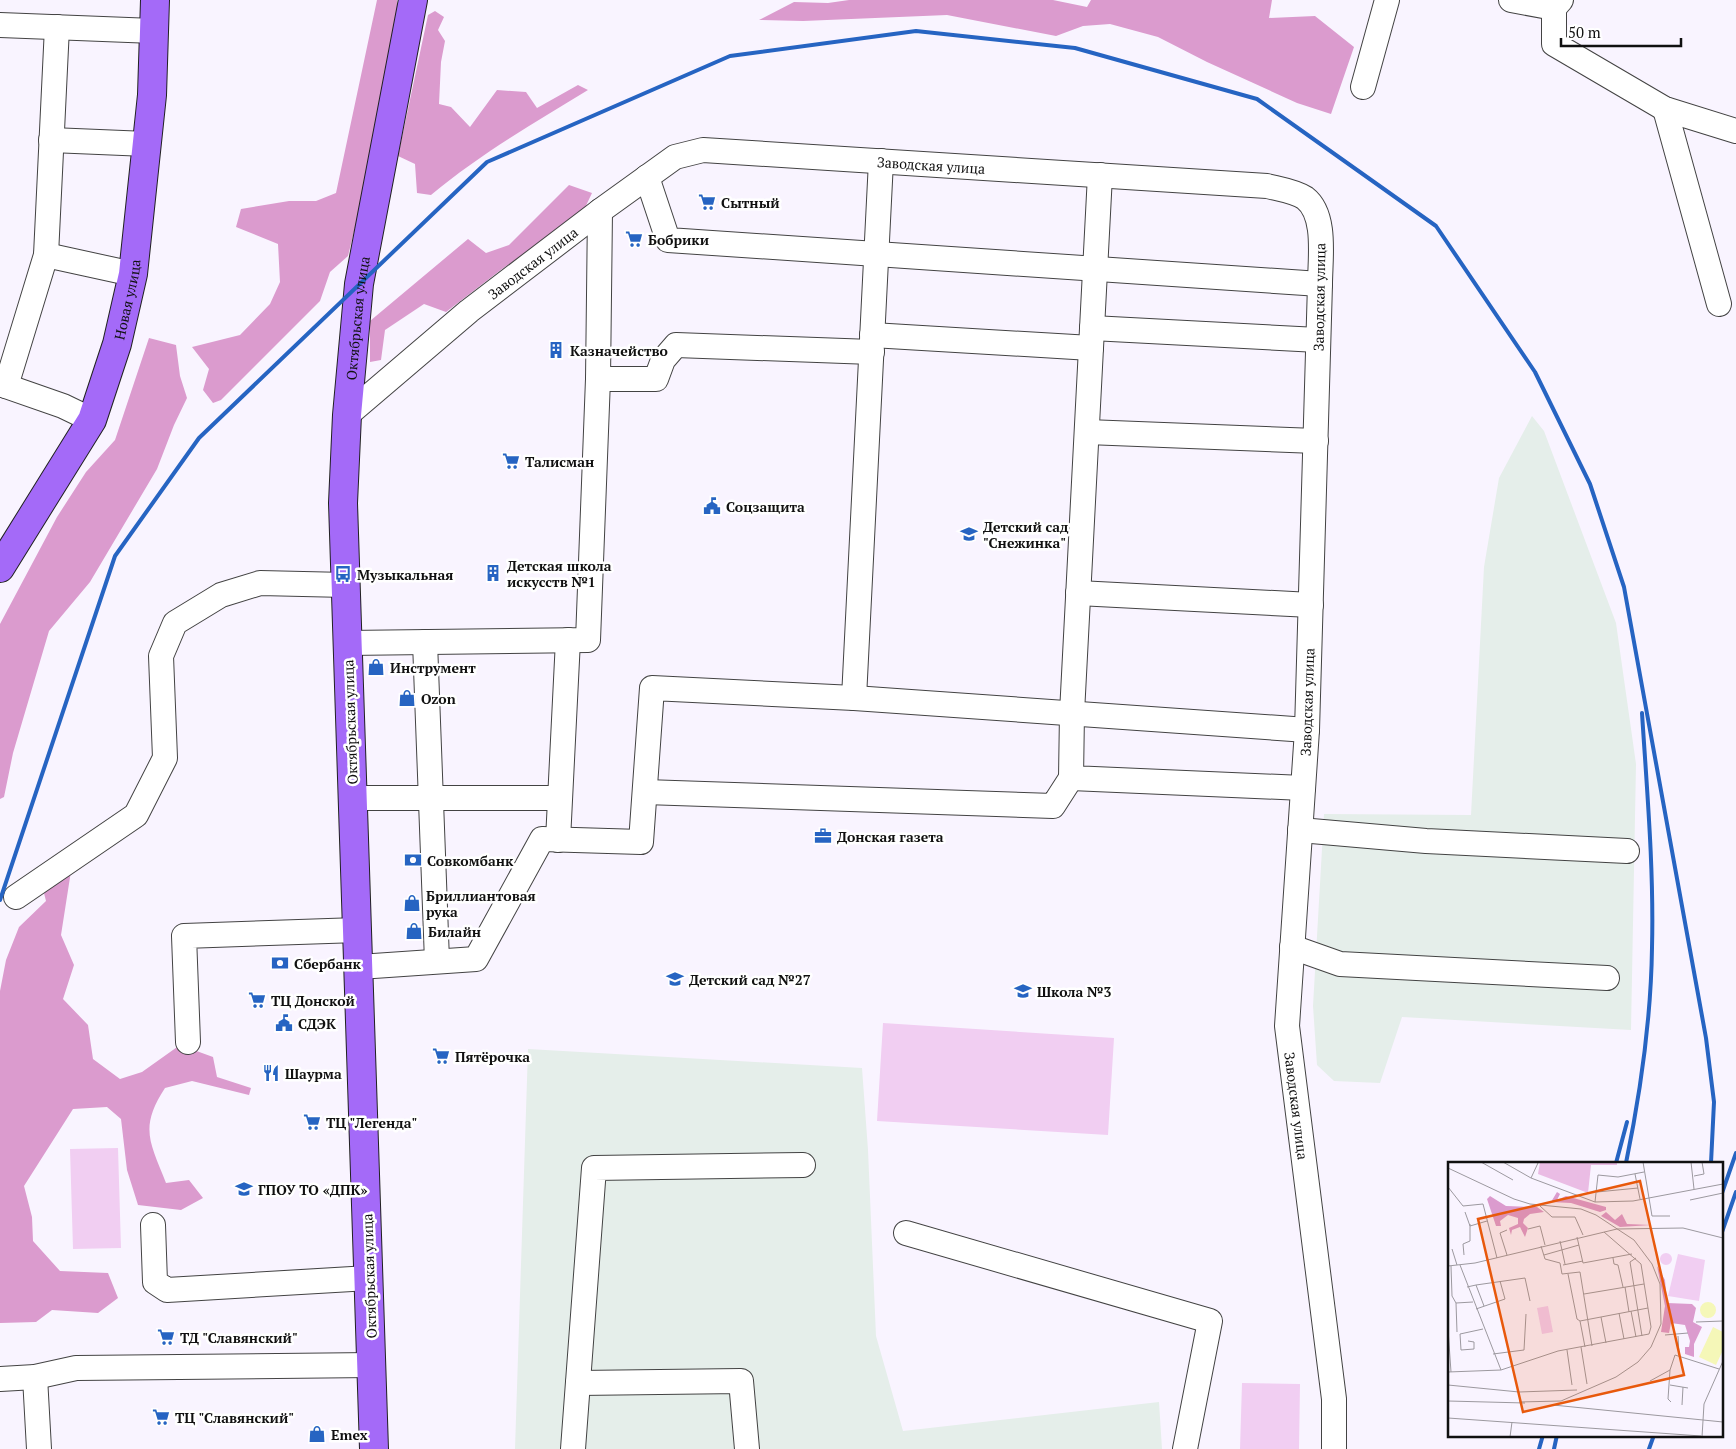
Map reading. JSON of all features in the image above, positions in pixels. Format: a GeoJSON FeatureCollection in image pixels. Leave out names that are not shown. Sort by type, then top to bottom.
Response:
{"type":"FeatureCollection","features":[{"type":"Feature","properties":{"kind":"main road","name":"Новая улица"},"geometry":{"type":"LineString","coordinates":[[0,568],[92,420],[117,344],[133,274],[147,144],[155,0]]}},
{"type":"Feature","properties":{"kind":"main road","name":"Октябрьская улица"},"geometry":{"type":"LineString","coordinates":[[374,1449],[344,503],[347,416],[359,284],[413,0]]}},
{"type":"Feature","properties":{"kind":"street"},"geometry":{"type":"LineString","coordinates":[[1363,86],[1387,0]]}},
{"type":"Feature","properties":{"kind":"street"},"geometry":{"type":"LineString","coordinates":[[1511,0],[1557,4],[1554,44],[1665,109],[1736,131]]}},
{"type":"Feature","properties":{"kind":"street"},"geometry":{"type":"LineString","coordinates":[[0,25],[154,31]]}},
{"type":"Feature","properties":{"kind":"street"},"geometry":{"type":"LineString","coordinates":[[57,27],[46,255],[3,385],[62,406],[92,420]]}},
{"type":"Feature","properties":{"kind":"street"},"geometry":{"type":"LineString","coordinates":[[1665,109],[1719,304]]}},
{"type":"Feature","properties":{"kind":"street"},"geometry":{"type":"LineString","coordinates":[[52,140],[147,144]]}},
{"type":"Feature","properties":{"kind":"street","name":"Заводская улица"},"geometry":{"type":"LineString","coordinates":[[347,416],[469,311],[600,210],[675,157],[703,150],[1267,186],[1290,192],[1306,199],[1320,222],[1320,284],[1307,730],[1286,1026],[1334,1400],[1334,1449]]}},
{"type":"Feature","properties":{"kind":"street"},"geometry":{"type":"LineString","coordinates":[[854,698],[881,161]]}},
{"type":"Feature","properties":{"kind":"street"},"geometry":{"type":"LineString","coordinates":[[645,792],[1053,806],[1070,778],[1100,176]]}},
{"type":"Feature","properties":{"kind":"street"},"geometry":{"type":"LineString","coordinates":[[647,177],[668,240],[1320,284]]}},
{"type":"Feature","properties":{"kind":"street"},"geometry":{"type":"LineString","coordinates":[[347,643],[588,640],[598,379],[600,210]]}},
{"type":"Feature","properties":{"kind":"street"},"geometry":{"type":"LineString","coordinates":[[46,255],[133,274]]}},
{"type":"Feature","properties":{"kind":"street"},"geometry":{"type":"LineString","coordinates":[[598,379],[656,379],[663,360],[676,345],[872,344],[1092,338],[1318,340]]}},
{"type":"Feature","properties":{"kind":"street"},"geometry":{"type":"LineString","coordinates":[[1087,432],[1316,441]]}},
{"type":"Feature","properties":{"kind":"street"},"geometry":{"type":"LineString","coordinates":[[16,897],[136,815],[165,758],[160,656],[175,623],[221,595],[260,583],[346,585]]}},
{"type":"Feature","properties":{"kind":"street"},"geometry":{"type":"LineString","coordinates":[[1078,593],[1311,605]]}},
{"type":"Feature","properties":{"kind":"street"},"geometry":{"type":"LineString","coordinates":[[558,840],[568,640]]}},
{"type":"Feature","properties":{"kind":"street"},"geometry":{"type":"LineString","coordinates":[[425,642],[437,961]]}},
{"type":"Feature","properties":{"kind":"street"},"geometry":{"type":"LineString","coordinates":[[359,967],[476,959],[542,839],[642,842],[652,688],[854,698],[1307,730]]}},
{"type":"Feature","properties":{"kind":"street"},"geometry":{"type":"LineString","coordinates":[[1070,778],[1303,788]]}},
{"type":"Feature","properties":{"kind":"street"},"geometry":{"type":"LineString","coordinates":[[353,798],[560,798]]}},
{"type":"Feature","properties":{"kind":"street"},"geometry":{"type":"LineString","coordinates":[[1300,830],[1426,840],[1627,851]]}},
{"type":"Feature","properties":{"kind":"street"},"geometry":{"type":"LineString","coordinates":[[188,1042],[184,936],[358,930]]}},
{"type":"Feature","properties":{"kind":"street"},"geometry":{"type":"LineString","coordinates":[[1292,947],[1340,964],[1607,978]]}},
{"type":"Feature","properties":{"kind":"street"},"geometry":{"type":"LineString","coordinates":[[573,1449],[594,1168],[803,1165]]}},
{"type":"Feature","properties":{"kind":"street"},"geometry":{"type":"LineString","coordinates":[[153,1225],[155,1282],[167,1290],[369,1278]]}},
{"type":"Feature","properties":{"kind":"street"},"geometry":{"type":"LineString","coordinates":[[906,1233],[1210,1321],[1185,1449]]}},
{"type":"Feature","properties":{"kind":"street"},"geometry":{"type":"LineString","coordinates":[[0,1379],[35,1378],[76,1368],[372,1365]]}},
{"type":"Feature","properties":{"kind":"street"},"geometry":{"type":"LineString","coordinates":[[35,1378],[39,1449]]}},
{"type":"Feature","properties":{"kind":"street"},"geometry":{"type":"LineString","coordinates":[[578,1384],[741,1381],[747,1449]]}},
{"type":"Feature","properties":{"kind":"shaded area"},"geometry":{"type":"Polygon","coordinates":[[[377,0],[397,0],[398,16],[362,199],[348,256],[330,272],[320,301],[221,400],[213,403],[203,390],[209,369],[192,347],[240,335],[270,304],[280,282],[278,244],[236,227],[241,209],[289,201],[316,201],[336,193],[377,0]]]}},
{"type":"Feature","properties":{"kind":"shaded area"},"geometry":{"type":"Polygon","coordinates":[[[849,0],[1053,0],[1087,7],[1091,0],[1272,0],[1269,18],[1315,16],[1354,47],[1331,114],[1297,103],[1207,62],[1158,37],[1110,24],[1083,26],[1056,36],[947,15],[803,21],[759,20],[794,2],[828,3],[849,0]]]}},
{"type":"Feature","properties":{"kind":"shaded area"},"geometry":{"type":"Polygon","coordinates":[[[435,11],[444,17],[438,30],[445,41],[441,62],[439,104],[451,107],[470,127],[497,90],[526,92],[537,108],[578,85],[588,90],[488,152],[431,195],[417,193],[415,164],[398,156],[428,15],[435,11]]]}},
{"type":"Feature","properties":{"kind":"shaded area"},"geometry":{"type":"Polygon","coordinates":[[[569,185],[592,193],[582,214],[502,269],[446,312],[424,304],[385,330],[381,360],[370,362],[370,321],[468,239],[486,253],[509,245],[569,185]]]}},
{"type":"Feature","properties":{"kind":"shaded area"},"geometry":{"type":"Polygon","coordinates":[[[149,338],[176,345],[180,376],[187,398],[157,469],[90,582],[49,631],[13,753],[4,797],[0,799],[0,624],[57,517],[86,472],[115,440],[149,338]]]}},
{"type":"Feature","properties":{"kind":"shaded area"},"geometry":{"type":"Polygon","coordinates":[[[1532,416],[1544,431],[1616,623],[1636,764],[1631,1030],[1402,1017],[1380,1083],[1334,1081],[1317,1065],[1313,1006],[1324,814],[1471,815],[1484,567],[1499,478],[1532,416]]]}},
{"type":"Feature","properties":{"kind":"shaded area"},"geometry":{"type":"Polygon","coordinates":[[[71,871],[61,935],[74,965],[63,999],[88,1025],[93,1059],[120,1079],[142,1072],[180,1045],[213,1057],[217,1077],[251,1088],[249,1095],[192,1081],[165,1088],[152,1114],[150,1125],[150,1135],[155,1156],[166,1183],[189,1180],[203,1198],[181,1210],[138,1205],[127,1170],[121,1119],[107,1107],[73,1109],[24,1186],[32,1217],[33,1241],[60,1271],[108,1273],[118,1298],[98,1313],[52,1310],[36,1322],[0,1323],[0,991],[6,960],[19,927],[46,901],[41,881],[71,871]]]}},
{"type":"Feature","properties":{"kind":"shaded area"},"geometry":{"type":"Polygon","coordinates":[[[883,1023],[1114,1038],[1108,1135],[877,1121],[883,1023]]]}},
{"type":"Feature","properties":{"kind":"shaded area"},"geometry":{"type":"Polygon","coordinates":[[[528,1049],[862,1068],[868,1150],[876,1336],[903,1431],[1159,1402],[1162,1449],[515,1449],[528,1049]]]}},
{"type":"Feature","properties":{"kind":"shaded area"},"geometry":{"type":"Polygon","coordinates":[[[118,1148],[121,1248],[73,1249],[70,1149],[118,1148]]]}},
{"type":"Feature","properties":{"kind":"shaded area"},"geometry":{"type":"Polygon","coordinates":[[[1242,1383],[1300,1384],[1299,1449],[1240,1449],[1242,1383]]]}},
{"type":"Feature","properties":{"kind":"railway"},"geometry":{"type":"LineString","coordinates":[[0,900],[115,556],[199,438],[487,162],[730,56],[916,31],[1075,48],[1257,99],[1436,226],[1535,372],[1590,484],[1624,587],[1706,1038],[1714,1102],[1711,1162]]}},
{"type":"Feature","properties":{"kind":"railway"},"geometry":{"type":"LineString","coordinates":[[1626,1162],[1644,1056],[1651,975],[1651,860],[1642,713]]}},
{"type":"Feature","properties":{"kind":"railway"},"geometry":{"type":"LineString","coordinates":[[1616,1162],[1627,1122]]}},
{"type":"Feature","properties":{"kind":"railway"},"geometry":{"type":"LineString","coordinates":[[1724,1187],[1736,1153]]}},
{"type":"Feature","properties":{"kind":"railway"},"geometry":{"type":"LineString","coordinates":[[1724,1226],[1736,1192]]}},
{"type":"Feature","properties":{"kind":"railway"},"geometry":{"type":"LineString","coordinates":[[1539,1449],[1543,1436]]}},
{"type":"Feature","properties":{"kind":"railway"},"geometry":{"type":"LineString","coordinates":[[1554,1449],[1557,1436]]}},
{"type":"Feature","properties":{"kind":"railway"},"geometry":{"type":"LineString","coordinates":[[1649,1449],[1654,1436]]}},
{"type":"Feature","properties":{"kind":"place","name":"Сытный"},"geometry":{"type":"Point","coordinates":[707,202]}},
{"type":"Feature","properties":{"kind":"place","name":"Бобрики"},"geometry":{"type":"Point","coordinates":[634,239]}},
{"type":"Feature","properties":{"kind":"place","name":"Казначейство"},"geometry":{"type":"Point","coordinates":[556,350]}},
{"type":"Feature","properties":{"kind":"place","name":"Талисман"},"geometry":{"type":"Point","coordinates":[511,461]}},
{"type":"Feature","properties":{"kind":"place","name":"Соцзащита"},"geometry":{"type":"Point","coordinates":[712,506]}},
{"type":"Feature","properties":{"kind":"place","name":"Детский сад \"Снежинка\""},"geometry":{"type":"Point","coordinates":[969,534]}},
{"type":"Feature","properties":{"kind":"place","name":"Детская школа искусств №1"},"geometry":{"type":"Point","coordinates":[493,573]}},
{"type":"Feature","properties":{"kind":"place","name":"Музыкальная"},"geometry":{"type":"Point","coordinates":[343,574]}},
{"type":"Feature","properties":{"kind":"place","name":"Инструмент"},"geometry":{"type":"Point","coordinates":[376,667]}},
{"type":"Feature","properties":{"kind":"place","name":"Ozon"},"geometry":{"type":"Point","coordinates":[407,698]}},
{"type":"Feature","properties":{"kind":"place","name":"Донская газета"},"geometry":{"type":"Point","coordinates":[823,836]}},
{"type":"Feature","properties":{"kind":"place","name":"Совкомбанк"},"geometry":{"type":"Point","coordinates":[413,860]}},
{"type":"Feature","properties":{"kind":"place","name":"Бриллиантовая рука"},"geometry":{"type":"Point","coordinates":[412,903]}},
{"type":"Feature","properties":{"kind":"place","name":"Билайн"},"geometry":{"type":"Point","coordinates":[414,931]}},
{"type":"Feature","properties":{"kind":"place","name":"Сбербанк"},"geometry":{"type":"Point","coordinates":[280,963]}},
{"type":"Feature","properties":{"kind":"place","name":"Детский сад №27"},"geometry":{"type":"Point","coordinates":[675,979]}},
{"type":"Feature","properties":{"kind":"place","name":"Школа №3"},"geometry":{"type":"Point","coordinates":[1023,991]}},
{"type":"Feature","properties":{"kind":"place","name":"ТЦ Донской"},"geometry":{"type":"Point","coordinates":[257,1000]}},
{"type":"Feature","properties":{"kind":"place","name":"СДЭК"},"geometry":{"type":"Point","coordinates":[284,1023]}},
{"type":"Feature","properties":{"kind":"place","name":"Пятёрочка"},"geometry":{"type":"Point","coordinates":[441,1056]}},
{"type":"Feature","properties":{"kind":"place","name":"Шаурма"},"geometry":{"type":"Point","coordinates":[271,1073]}},
{"type":"Feature","properties":{"kind":"place","name":"ТЦ \"Легенда\""},"geometry":{"type":"Point","coordinates":[312,1122]}},
{"type":"Feature","properties":{"kind":"place","name":"ГПОУ ТО «ДПК»"},"geometry":{"type":"Point","coordinates":[244,1189]}},
{"type":"Feature","properties":{"kind":"place","name":"ТД \"Славянский\""},"geometry":{"type":"Point","coordinates":[166,1337]}},
{"type":"Feature","properties":{"kind":"place","name":"ТЦ \"Славянский\""},"geometry":{"type":"Point","coordinates":[161,1417]}},
{"type":"Feature","properties":{"kind":"place","name":"Emex"},"geometry":{"type":"Point","coordinates":[317,1434]}}]}
